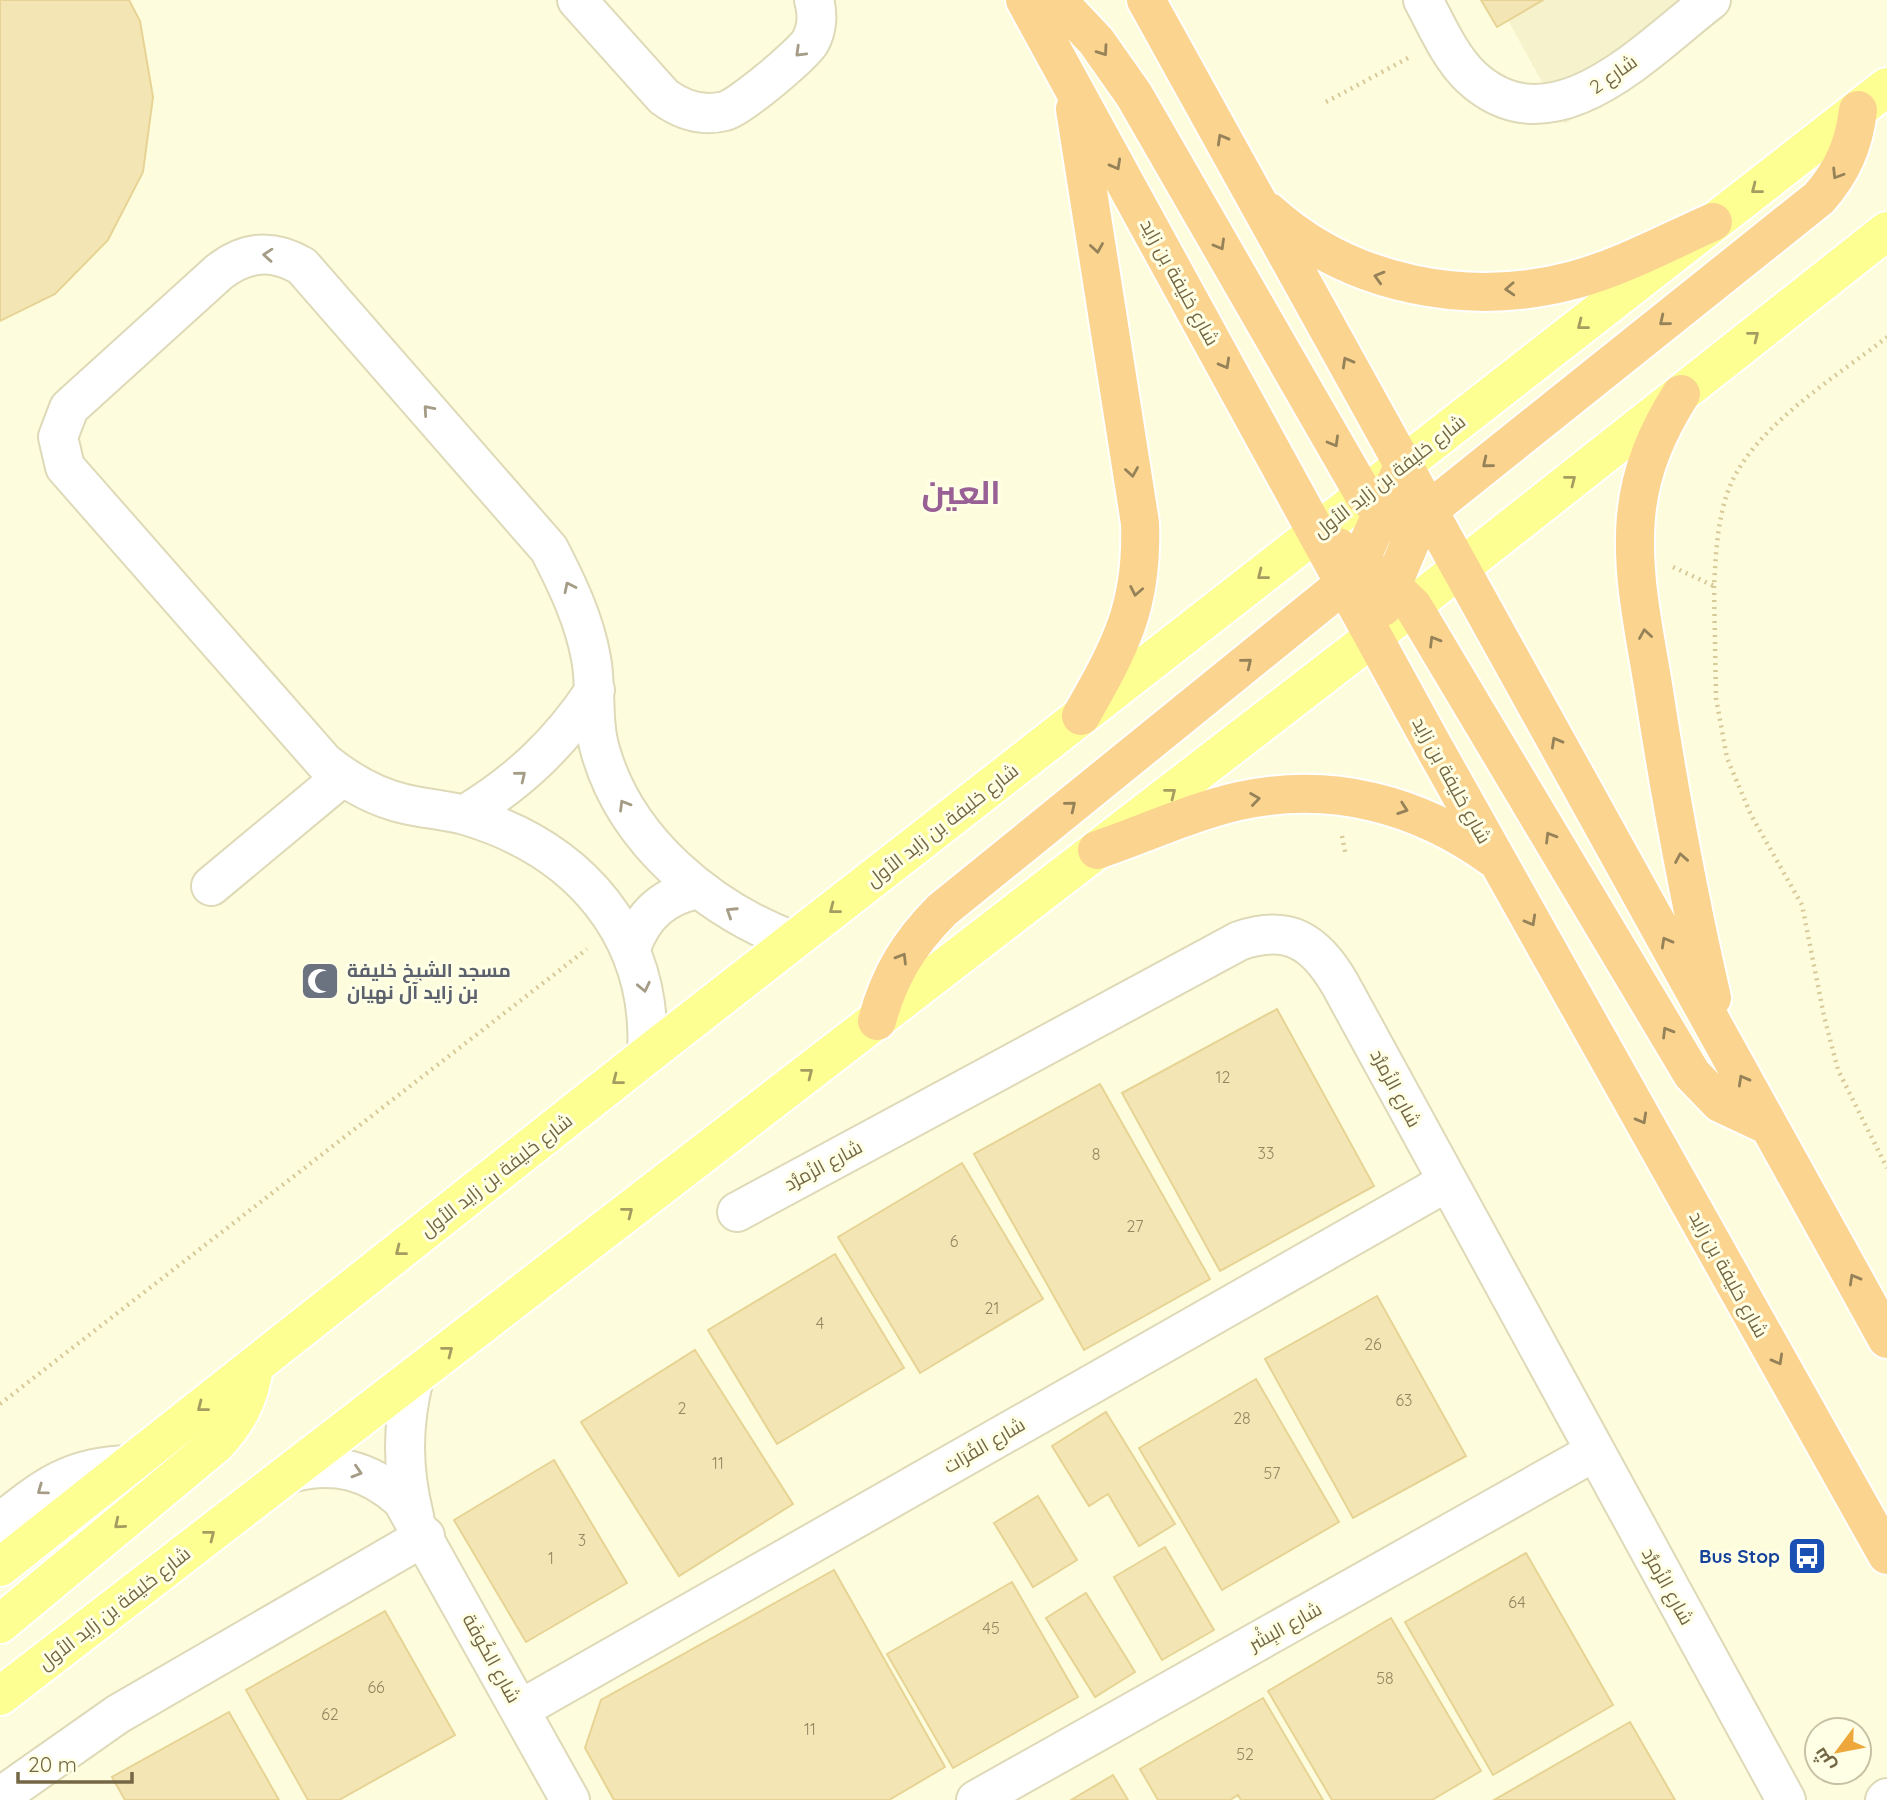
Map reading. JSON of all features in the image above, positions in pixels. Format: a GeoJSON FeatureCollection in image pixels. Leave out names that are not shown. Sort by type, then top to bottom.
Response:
{"type":"FeatureCollection","features":[{"type":"Feature","properties":{"kind":"highway","name":"شارع خليفة بن زايد"},"geometry":{"type":"LineString","coordinates":[[1025,0],[1316,533],[1352,572],[1373,637],[1887,1555]]}},
{"type":"Feature","properties":{"kind":"highway"},"geometry":{"type":"LineString","coordinates":[[1057,0],[1096,41],[1134,95],[1374,504],[1421,523]]}},
{"type":"Feature","properties":{"kind":"highway"},"geometry":{"type":"LineString","coordinates":[[1146,0],[1404,464],[1421,523],[1460,567],[1887,1339]]}},
{"type":"Feature","properties":{"kind":"highway"},"geometry":{"type":"LineString","coordinates":[[1071,83],[1140,523],[1141,552],[1133,610],[1121,644],[1081,716]]}},
{"type":"Feature","properties":{"kind":"highway"},"geometry":{"type":"LineString","coordinates":[[1402,595],[1421,523],[1819,198],[1832,183],[1850,149],[1858,110]]}},
{"type":"Feature","properties":{"kind":"highway"},"geometry":{"type":"LineString","coordinates":[[1255,199],[1290,229],[1338,260],[1371,275],[1403,284],[1446,289],[1523,289],[1576,279],[1713,222]]}},
{"type":"Feature","properties":{"kind":"highway"},"geometry":{"type":"LineString","coordinates":[[1681,394],[1664,422],[1641,483],[1634,548],[1680,853],[1723,1044]]}},
{"type":"Feature","properties":{"kind":"highway"},"geometry":{"type":"LineString","coordinates":[[877,1021],[895,970],[909,947],[942,911],[1352,572],[1374,504]]}},
{"type":"Feature","properties":{"kind":"highway"},"geometry":{"type":"LineString","coordinates":[[1352,572],[1402,595],[1692,1074],[1720,1103],[1767,1125]]}},
{"type":"Feature","properties":{"kind":"highway"},"geometry":{"type":"LineString","coordinates":[[1097,850],[1239,801],[1307,794],[1354,796],[1415,814],[1472,843],[1497,861]]}},
{"type":"Feature","properties":{"kind":"main road","name":"شارع خليفة بن زايد الأول"},"geometry":{"type":"LineString","coordinates":[[0,1567],[647,1055],[1316,533],[1374,504],[1404,464],[1887,87]]}},
{"type":"Feature","properties":{"kind":"main road","name":"شارع خليفة بن زايد الأول"},"geometry":{"type":"LineString","coordinates":[[0,1696],[1373,637],[1402,595],[1460,567],[1887,231]]}},
{"type":"Feature","properties":{"kind":"main road"},"geometry":{"type":"LineString","coordinates":[[0,1624],[215,1445],[237,1418],[246,1401],[254,1366]]}},
{"type":"Feature","properties":{"kind":"street"},"geometry":{"type":"LineString","coordinates":[[577,0],[643,76],[660,115],[676,128],[696,134],[711,133],[736,121],[757,89],[810,43],[817,17],[814,0]]}},
{"type":"Feature","properties":{"kind":"street","name":"شارع 2"},"geometry":{"type":"LineString","coordinates":[[1423,0],[1470,77],[1489,91],[1510,100],[1553,104],[1590,92],[1711,0]]}},
{"type":"Feature","properties":{"kind":"street"},"geometry":{"type":"LineString","coordinates":[[647,1055],[647,1001],[625,937],[580,881],[526,837],[464,815],[384,799],[342,777],[310,748],[65,467],[59,453],[62,422],[69,408],[219,272],[243,257],[273,254],[302,266],[549,549],[575,600],[584,628],[595,690],[594,723],[600,752],[620,799],[644,834],[699,889],[743,919],[793,942]]}},
{"type":"Feature","properties":{"kind":"street"},"geometry":{"type":"LineString","coordinates":[[464,815],[525,774],[575,721],[595,690]]}},
{"type":"Feature","properties":{"kind":"street"},"geometry":{"type":"LineString","coordinates":[[211,886],[342,777]]}},
{"type":"Feature","properties":{"kind":"street"},"geometry":{"type":"LineString","coordinates":[[625,937],[656,907],[684,892],[699,889]]}},
{"type":"Feature","properties":{"kind":"street","name":"شارع الزُمرُّد"},"geometry":{"type":"LineString","coordinates":[[737,1212],[1240,941],[1257,935],[1276,933],[1308,945],[1327,962],[1786,1800]]}},
{"type":"Feature","properties":{"kind":"street","name":"شارع الفُرَات"},"geometry":{"type":"LineString","coordinates":[[521,1709],[1447,1182]]}},
{"type":"Feature","properties":{"kind":"street","name":"شارع الكُوفَة"},"geometry":{"type":"LineString","coordinates":[[414,1378],[407,1405],[404,1461],[420,1526]]}},
{"type":"Feature","properties":{"kind":"street","name":"شارع البِشْر"},"geometry":{"type":"LineString","coordinates":[[976,1800],[1594,1452]]}},
{"type":"Feature","properties":{"kind":"street"},"geometry":{"type":"LineString","coordinates":[[0,1522],[47,1485],[65,1477],[107,1465],[129,1465]]}},
{"type":"Feature","properties":{"kind":"street","name":"شارع الكُوفَة"},"geometry":{"type":"LineString","coordinates":[[290,1473],[330,1466],[360,1472],[387,1486],[420,1526],[570,1800]]}},
{"type":"Feature","properties":{"kind":"street"},"geometry":{"type":"LineString","coordinates":[[0,1797],[118,1714],[420,1526]]}},
{"type":"Feature","properties":{"kind":"path"},"geometry":{"type":"LineString","coordinates":[[1326,102],[1444,38]]}},
{"type":"Feature","properties":{"kind":"path"},"geometry":{"type":"LineString","coordinates":[[1887,337],[1772,427],[1747,456],[1729,490],[1718,527],[1714,586],[1716,698],[1727,758],[1751,815],[1802,905],[1824,1016],[1838,1070],[1887,1168]]}},
{"type":"Feature","properties":{"kind":"path"},"geometry":{"type":"LineString","coordinates":[[1634,548],[1714,586]]}},
{"type":"Feature","properties":{"kind":"path"},"geometry":{"type":"LineString","coordinates":[[0,1404],[625,937]]}},
{"type":"Feature","properties":{"kind":"shaded area"},"geometry":{"type":"Polygon","coordinates":[[[1497,0],[1731,0],[1565,124],[1497,0]]]}},
{"type":"Feature","properties":{"kind":"building"},"geometry":{"type":"Polygon","coordinates":[[[0,0],[129,0],[140,21],[153,97],[143,172],[108,240],[55,294],[0,321],[0,0]]]}},
{"type":"Feature","properties":{"kind":"building"},"geometry":{"type":"Polygon","coordinates":[[[1481,0],[1543,0],[1497,27],[1481,0]]]}},
{"type":"Feature","properties":{"kind":"building"},"geometry":{"type":"Polygon","coordinates":[[[1277,1009],[1374,1186],[1220,1271],[1122,1093],[1277,1009]]]}},
{"type":"Feature","properties":{"kind":"building"},"geometry":{"type":"Polygon","coordinates":[[[1100,1084],[1210,1279],[1084,1350],[974,1154],[1100,1084]]]}},
{"type":"Feature","properties":{"kind":"building"},"geometry":{"type":"Polygon","coordinates":[[[962,1163],[1043,1299],[920,1373],[838,1237],[962,1163]]]}},
{"type":"Feature","properties":{"kind":"building"},"geometry":{"type":"Polygon","coordinates":[[[835,1254],[904,1368],[777,1444],[708,1330],[835,1254]]]}},
{"type":"Feature","properties":{"kind":"building"},"geometry":{"type":"Polygon","coordinates":[[[1377,1296],[1466,1456],[1353,1518],[1265,1359],[1377,1296]]]}},
{"type":"Feature","properties":{"kind":"building"},"geometry":{"type":"Polygon","coordinates":[[[695,1350],[793,1504],[679,1576],[581,1422],[695,1350]]]}},
{"type":"Feature","properties":{"kind":"building"},"geometry":{"type":"Polygon","coordinates":[[[1256,1379],[1339,1522],[1222,1590],[1139,1448],[1256,1379]]]}},
{"type":"Feature","properties":{"kind":"building"},"geometry":{"type":"Polygon","coordinates":[[[1106,1412],[1175,1524],[1139,1546],[1108,1494],[1089,1506],[1052,1446],[1106,1412]]]}},
{"type":"Feature","properties":{"kind":"building"},"geometry":{"type":"Polygon","coordinates":[[[554,1460],[627,1583],[526,1642],[454,1520],[554,1460]]]}},
{"type":"Feature","properties":{"kind":"building"},"geometry":{"type":"Polygon","coordinates":[[[1038,1496],[1077,1560],[1033,1587],[994,1523],[1038,1496]]]}},
{"type":"Feature","properties":{"kind":"building"},"geometry":{"type":"Polygon","coordinates":[[[1165,1547],[1214,1630],[1162,1660],[1114,1577],[1165,1547]]]}},
{"type":"Feature","properties":{"kind":"building"},"geometry":{"type":"Polygon","coordinates":[[[1526,1553],[1613,1705],[1493,1775],[1405,1622],[1526,1553]]]}},
{"type":"Feature","properties":{"kind":"building"},"geometry":{"type":"Polygon","coordinates":[[[834,1570],[945,1767],[889,1800],[614,1800],[585,1748],[601,1700],[834,1570]]]}},
{"type":"Feature","properties":{"kind":"building"},"geometry":{"type":"Polygon","coordinates":[[[1012,1582],[1078,1697],[953,1768],[887,1654],[1012,1582]]]}},
{"type":"Feature","properties":{"kind":"building"},"geometry":{"type":"Polygon","coordinates":[[[1086,1593],[1135,1672],[1095,1697],[1046,1618],[1086,1593]]]}},
{"type":"Feature","properties":{"kind":"building"},"geometry":{"type":"Polygon","coordinates":[[[385,1611],[455,1735],[339,1800],[308,1800],[246,1690],[385,1611]]]}},
{"type":"Feature","properties":{"kind":"building"},"geometry":{"type":"Polygon","coordinates":[[[1391,1618],[1481,1771],[1432,1800],[1332,1800],[1268,1691],[1391,1618]]]}},
{"type":"Feature","properties":{"kind":"building"},"geometry":{"type":"Polygon","coordinates":[[[1263,1698],[1323,1800],[1241,1800],[1238,1795],[1230,1800],[1158,1800],[1140,1769],[1263,1698]]]}},
{"type":"Feature","properties":{"kind":"building"},"geometry":{"type":"Polygon","coordinates":[[[229,1712],[279,1800],[125,1800],[112,1777],[229,1712]]]}},
{"type":"Feature","properties":{"kind":"building"},"geometry":{"type":"Polygon","coordinates":[[[1630,1722],[1675,1800],[1494,1800],[1630,1722]]]}},
{"type":"Feature","properties":{"kind":"building"},"geometry":{"type":"Polygon","coordinates":[[[1113,1775],[1128,1800],[1071,1800],[1113,1775]]]}},
{"type":"Feature","properties":{"kind":"place","name":"مسجد الشيخ خليفة بن زايد آل نهيان"},"geometry":{"type":"Point","coordinates":[320,981]}},
{"type":"Feature","properties":{"kind":"place","name":"Bus Stop"},"geometry":{"type":"Point","coordinates":[1807,1556]}},
{"type":"Feature","properties":{"kind":"district","name":"العين"},"geometry":{"type":"Point","coordinates":[961,492]}}]}
